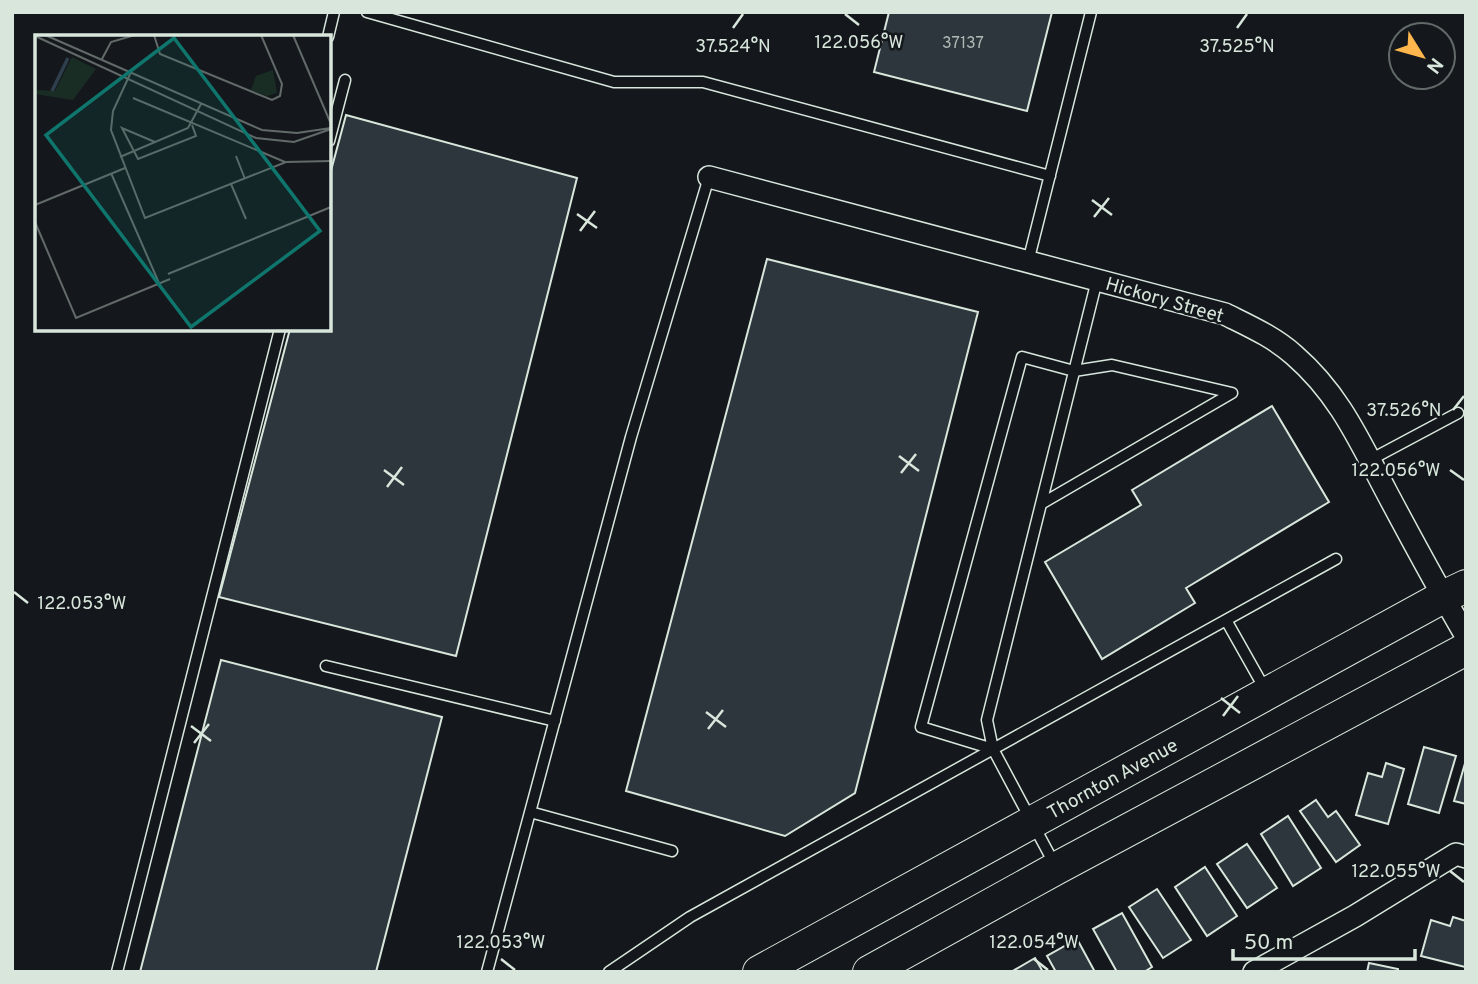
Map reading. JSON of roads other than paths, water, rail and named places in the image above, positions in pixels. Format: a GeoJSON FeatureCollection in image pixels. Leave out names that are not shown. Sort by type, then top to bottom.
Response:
{"type":"FeatureCollection","features":[{"type":"Feature","properties":{"kind":"main road","name":"Thornton Avenue"},"geometry":{"type":"LineString","coordinates":[[759,972],[1454,592]]}},
{"type":"Feature","properties":{"kind":"main road"},"geometry":{"type":"LineString","coordinates":[[869,972],[1466,649]]}},
{"type":"Feature","properties":{"kind":"street","name":"Hickory Street"},"geometry":{"type":"LineString","coordinates":[[709,177],[1225,314],[1263,333],[1293,354],[1321,381],[1346,415],[1370,460],[1454,592],[1466,636]]}},
{"type":"Feature","properties":{"kind":"street"},"geometry":{"type":"LineString","coordinates":[[1255,972],[1355,916],[1456,854],[1466,857]]}},
{"type":"Feature","properties":{"kind":"lane"},"geometry":{"type":"LineString","coordinates":[[328,35],[334,12]]}},
{"type":"Feature","properties":{"kind":"lane"},"geometry":{"type":"LineString","coordinates":[[367,12],[614,82],[703,82],[1050,176]]}},
{"type":"Feature","properties":{"kind":"lane"},"geometry":{"type":"LineString","coordinates":[[1028,262],[1091,12]]}},
{"type":"Feature","properties":{"kind":"lane"},"geometry":{"type":"LineString","coordinates":[[331,133],[345,80]]}},
{"type":"Feature","properties":{"kind":"lane"},"geometry":{"type":"LineString","coordinates":[[487,972],[631,437],[709,177]]}},
{"type":"Feature","properties":{"kind":"lane"},"geometry":{"type":"LineString","coordinates":[[1057,868],[993,749],[987,720],[1097,280]]}},
{"type":"Feature","properties":{"kind":"lane"},"geometry":{"type":"LineString","coordinates":[[117,972],[279,331]]}},
{"type":"Feature","properties":{"kind":"lane"},"geometry":{"type":"LineString","coordinates":[[993,749],[921,727],[1022,357],[1074,371],[1112,365],[1232,393],[1041,504]]}},
{"type":"Feature","properties":{"kind":"lane"},"geometry":{"type":"LineString","coordinates":[[1370,460],[1458,412]]}},
{"type":"Feature","properties":{"kind":"lane"},"geometry":{"type":"LineString","coordinates":[[609,972],[690,917],[1336,559]]}},
{"type":"Feature","properties":{"kind":"lane"},"geometry":{"type":"LineString","coordinates":[[1226,620],[1267,693]]}},
{"type":"Feature","properties":{"kind":"lane"},"geometry":{"type":"LineString","coordinates":[[326,666],[555,721]]}},
{"type":"Feature","properties":{"kind":"lane"},"geometry":{"type":"LineString","coordinates":[[530,812],[672,851]]}}]}
